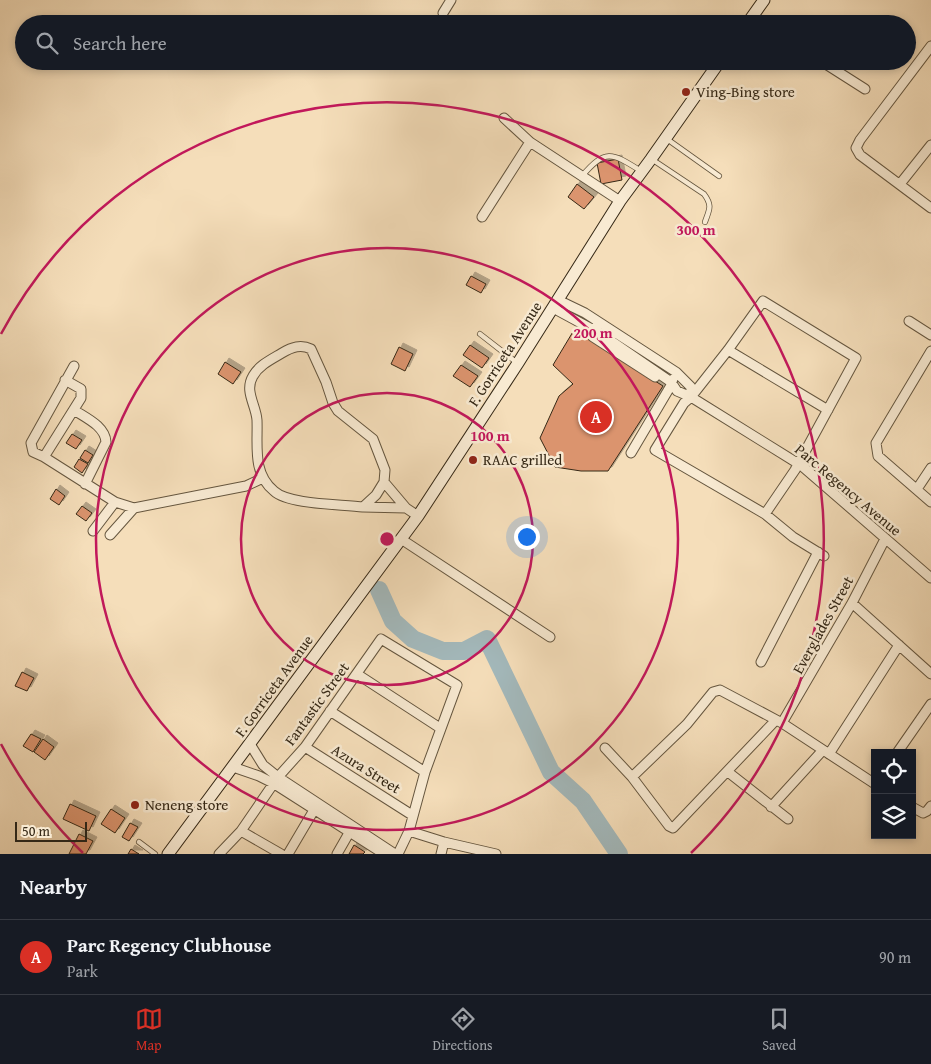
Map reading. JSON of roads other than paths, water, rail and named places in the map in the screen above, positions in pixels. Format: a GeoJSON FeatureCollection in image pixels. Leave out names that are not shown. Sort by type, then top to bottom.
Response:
{"type":"FeatureCollection","features":[{"type":"Feature","properties":{"kind":"main road"},"geometry":{"type":"LineString","coordinates":[[756,15],[764,0]]}},
{"type":"Feature","properties":{"kind":"main road","name":"F. Gorriceta Avenue"},"geometry":{"type":"LineString","coordinates":[[168,854],[418,516],[518,363],[620,200],[666,139],[714,70]]}},
{"type":"Feature","properties":{"kind":"street"},"geometry":{"type":"LineString","coordinates":[[443,13],[450,0]]}},
{"type":"Feature","properties":{"kind":"street"},"geometry":{"type":"LineString","coordinates":[[916,66],[931,46]]}},
{"type":"Feature","properties":{"kind":"street"},"geometry":{"type":"LineString","coordinates":[[835,70],[864,89]]}},
{"type":"Feature","properties":{"kind":"street"},"geometry":{"type":"LineString","coordinates":[[913,70],[856,148],[860,155],[931,208]]}},
{"type":"Feature","properties":{"kind":"street"},"geometry":{"type":"LineString","coordinates":[[504,118],[530,142],[620,200]]}},
{"type":"Feature","properties":{"kind":"street"},"geometry":{"type":"LineString","coordinates":[[482,217],[530,142]]}},
{"type":"Feature","properties":{"kind":"street"},"geometry":{"type":"LineString","coordinates":[[900,184],[931,145]]}},
{"type":"Feature","properties":{"kind":"street"},"geometry":{"type":"LineString","coordinates":[[761,662],[821,554],[793,537],[765,514],[655,450],[684,403],[691,397],[728,350],[763,301],[856,358],[798,464],[765,514]]}},
{"type":"Feature","properties":{"kind":"street"},"geometry":{"type":"LineString","coordinates":[[555,304],[676,372],[691,387],[691,397]]}},
{"type":"Feature","properties":{"kind":"street"},"geometry":{"type":"LineString","coordinates":[[910,321],[931,335]]}},
{"type":"Feature","properties":{"kind":"street","name":"Parc Regency Avenue"},"geometry":{"type":"LineString","coordinates":[[597,327],[593,337],[600,343],[798,464],[823,483],[844,504],[885,539],[929,572]]}},
{"type":"Feature","properties":{"kind":"street"},"geometry":{"type":"LineString","coordinates":[[363,507],[376,495],[384,482],[385,470],[372,439],[338,411],[333,404],[326,382],[310,349],[303,346],[290,348],[261,366],[253,376],[249,387],[257,420],[256,457],[263,478],[274,492],[294,500],[363,507],[406,508]]}},
{"type":"Feature","properties":{"kind":"street"},"geometry":{"type":"LineString","coordinates":[[728,350],[828,410]]}},
{"type":"Feature","properties":{"kind":"street"},"geometry":{"type":"LineString","coordinates":[[931,351],[876,443],[878,456],[931,502]]}},
{"type":"Feature","properties":{"kind":"street"},"geometry":{"type":"LineString","coordinates":[[74,366],[31,443],[33,452],[115,502],[134,508],[246,486],[263,478]]}},
{"type":"Feature","properties":{"kind":"street"},"geometry":{"type":"LineString","coordinates":[[630,453],[676,372]]}},
{"type":"Feature","properties":{"kind":"street"},"geometry":{"type":"LineString","coordinates":[[44,457],[82,398],[81,390],[65,380]]}},
{"type":"Feature","properties":{"kind":"street"},"geometry":{"type":"LineString","coordinates":[[74,410],[98,426],[105,433],[106,438],[106,442],[86,484]]}},
{"type":"Feature","properties":{"kind":"street"},"geometry":{"type":"LineString","coordinates":[[917,489],[931,468]]}},
{"type":"Feature","properties":{"kind":"street"},"geometry":{"type":"LineString","coordinates":[[384,482],[406,508],[418,516]]}},
{"type":"Feature","properties":{"kind":"street"},"geometry":{"type":"LineString","coordinates":[[93,531],[115,502]]}},
{"type":"Feature","properties":{"kind":"street"},"geometry":{"type":"LineString","coordinates":[[110,535],[134,508]]}},
{"type":"Feature","properties":{"kind":"street"},"geometry":{"type":"LineString","coordinates":[[401,539],[550,637]]}},
{"type":"Feature","properties":{"kind":"street","name":"Everglades Street"},"geometry":{"type":"LineString","coordinates":[[632,777],[669,826],[673,828],[778,722],[852,602],[885,539]]}},
{"type":"Feature","properties":{"kind":"street"},"geometry":{"type":"LineString","coordinates":[[852,602],[931,674]]}},
{"type":"Feature","properties":{"kind":"street","name":"Fantastic Street"},"geometry":{"type":"LineString","coordinates":[[219,854],[241,831],[276,780],[305,747],[381,639],[457,685],[440,728]]}},
{"type":"Feature","properties":{"kind":"street"},"geometry":{"type":"LineString","coordinates":[[771,807],[826,752],[899,645]]}},
{"type":"Feature","properties":{"kind":"street"},"geometry":{"type":"LineString","coordinates":[[233,767],[276,780],[396,854],[409,831],[412,815],[440,728],[357,674]]}},
{"type":"Feature","properties":{"kind":"street"},"geometry":{"type":"LineString","coordinates":[[605,748],[632,777],[687,724],[711,694],[717,690],[778,722],[871,781]]}},
{"type":"Feature","properties":{"kind":"street"},"geometry":{"type":"LineString","coordinates":[[901,749],[931,704]]}},
{"type":"Feature","properties":{"kind":"street"},"geometry":{"type":"LineString","coordinates":[[330,711],[425,772]]}},
{"type":"Feature","properties":{"kind":"street"},"geometry":{"type":"LineString","coordinates":[[250,744],[263,765],[276,780],[314,810],[384,854]]}},
{"type":"Feature","properties":{"kind":"street","name":"Azura Street"},"geometry":{"type":"LineString","coordinates":[[305,747],[412,815]]}},
{"type":"Feature","properties":{"kind":"street"},"geometry":{"type":"LineString","coordinates":[[728,772],[788,819]]}},
{"type":"Feature","properties":{"kind":"street"},"geometry":{"type":"LineString","coordinates":[[916,809],[924,813],[931,806]]}},
{"type":"Feature","properties":{"kind":"street"},"geometry":{"type":"LineString","coordinates":[[288,854],[314,810]]}},
{"type":"Feature","properties":{"kind":"street"},"geometry":{"type":"LineString","coordinates":[[241,831],[281,854]]}},
{"type":"Feature","properties":{"kind":"street"},"geometry":{"type":"LineString","coordinates":[[409,831],[489,853]]}},
{"type":"Feature","properties":{"kind":"street"},"geometry":{"type":"LineString","coordinates":[[337,854],[349,833]]}},
{"type":"Feature","properties":{"kind":"street"},"geometry":{"type":"LineString","coordinates":[[441,854],[444,842]]}},
{"type":"Feature","properties":{"kind":"lane"},"geometry":{"type":"LineString","coordinates":[[666,139],[720,176]]}},
{"type":"Feature","properties":{"kind":"lane"},"geometry":{"type":"LineString","coordinates":[[582,176],[595,161],[610,155],[619,157],[642,171]]}},
{"type":"Feature","properties":{"kind":"lane"},"geometry":{"type":"LineString","coordinates":[[651,159],[704,194],[709,201],[710,208],[705,222]]}},
{"type":"Feature","properties":{"kind":"lane"},"geometry":{"type":"LineString","coordinates":[[480,334],[518,363]]}},
{"type":"Feature","properties":{"kind":"lane"},"geometry":{"type":"LineString","coordinates":[[139,842],[155,854]]}},
{"type":"Feature","properties":{"kind":"waterway"},"geometry":{"type":"LineString","coordinates":[[379,590],[393,621],[413,639],[443,651],[464,651],[487,639],[551,772],[583,801],[619,854]]}},
{"type":"Feature","properties":{"kind":"place","name":"Ving-Bing store"},"geometry":{"type":"Point","coordinates":[686,92]}},
{"type":"Feature","properties":{"kind":"place","name":"Parc Regency Clubhouse"},"geometry":{"type":"Point","coordinates":[596,417]}},
{"type":"Feature","properties":{"kind":"place","name":"RAAC grilled"},"geometry":{"type":"Point","coordinates":[473,460]}},
{"type":"Feature","properties":{"kind":"place","name":"Neneng store"},"geometry":{"type":"Point","coordinates":[135,805]}}]}
